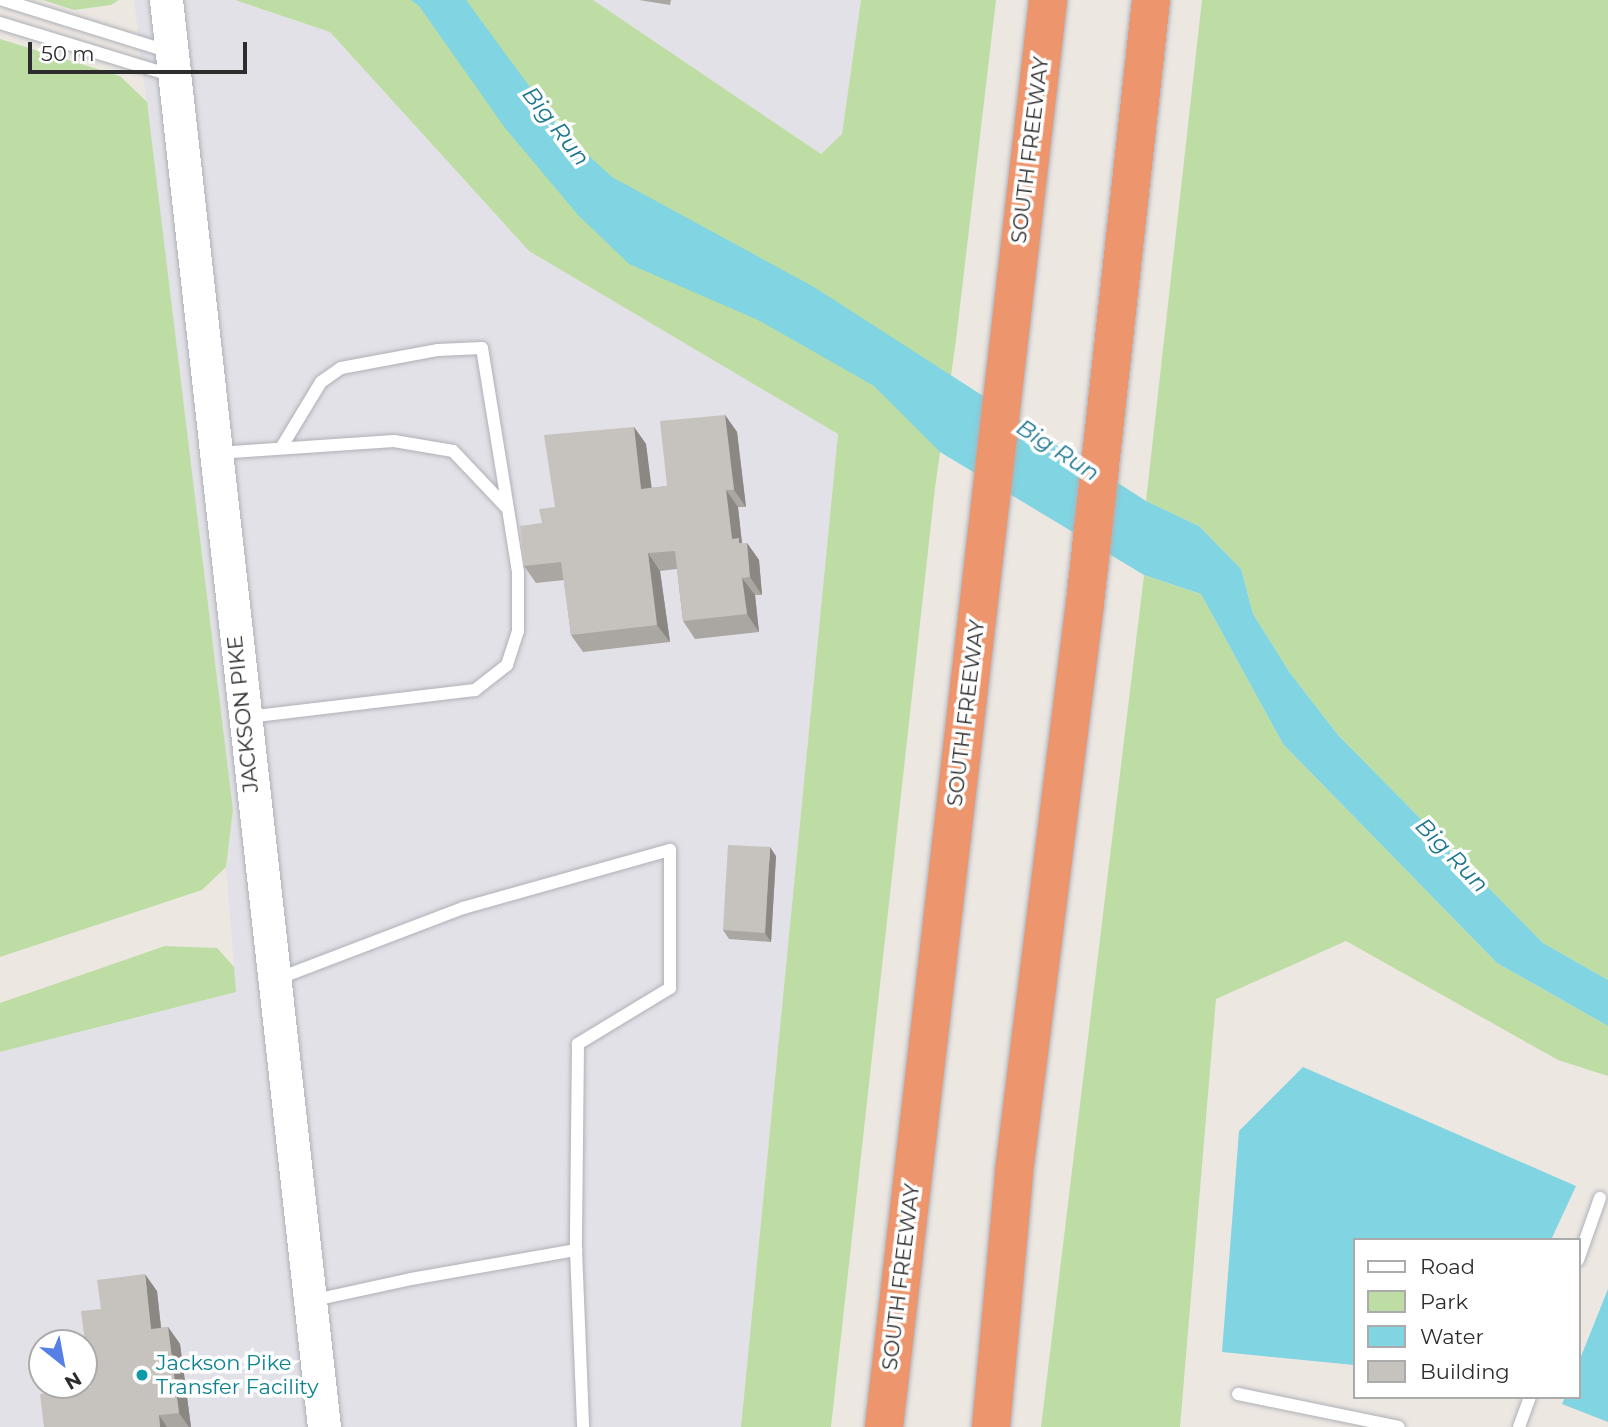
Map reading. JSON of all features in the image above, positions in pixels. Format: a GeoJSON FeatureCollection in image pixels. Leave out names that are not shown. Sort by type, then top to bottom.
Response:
{"type":"FeatureCollection","features":[{"type":"Feature","properties":{"kind":"highway","name":"SOUTH FREEWAY"},"geometry":{"type":"LineString","coordinates":[[884,1427],[1048,0]]}},
{"type":"Feature","properties":{"kind":"highway"},"geometry":{"type":"LineString","coordinates":[[990,1427],[1014,1172],[1085,603],[1151,0]]}},
{"type":"Feature","properties":{"kind":"main road","name":"JACKSON PIKE"},"geometry":{"type":"LineString","coordinates":[[166,0],[214,453],[324,1427]]}},
{"type":"Feature","properties":{"kind":"lane"},"geometry":{"type":"LineString","coordinates":[[4,0],[172,64]]}},
{"type":"Feature","properties":{"kind":"lane"},"geometry":{"type":"LineString","coordinates":[[0,23],[172,64]]}},
{"type":"Feature","properties":{"kind":"lane"},"geometry":{"type":"LineString","coordinates":[[244,718],[475,690],[507,665],[519,631],[517,572],[482,348],[438,350],[341,368],[321,382],[281,448]]}},
{"type":"Feature","properties":{"kind":"lane"},"geometry":{"type":"LineString","coordinates":[[214,453],[394,440],[453,451],[508,509]]}},
{"type":"Feature","properties":{"kind":"lane"},"geometry":{"type":"LineString","coordinates":[[273,981],[463,908],[670,850],[670,988],[578,1044],[576,1250],[583,1427]]}},
{"type":"Feature","properties":{"kind":"lane"},"geometry":{"type":"LineString","coordinates":[[1580,1254],[1600,1198]]}},
{"type":"Feature","properties":{"kind":"lane"},"geometry":{"type":"LineString","coordinates":[[310,1301],[411,1279],[576,1250]]}},
{"type":"Feature","properties":{"kind":"lane"},"geometry":{"type":"LineString","coordinates":[[1238,1394],[1399,1427]]}},
{"type":"Feature","properties":{"kind":"lane"},"geometry":{"type":"LineString","coordinates":[[1519,1427],[1529,1399]]}},
{"type":"Feature","properties":{"kind":"shaded area"},"geometry":{"type":"Polygon","coordinates":[[[134,0],[235,0],[330,32],[529,251],[838,434],[741,1427],[0,1427],[0,1052],[236,991],[226,867],[233,810],[134,0]]]}},
{"type":"Feature","properties":{"kind":"shaded area"},"geometry":{"type":"Polygon","coordinates":[[[593,0],[861,0],[842,134],[821,154],[593,0]]]}},
{"type":"Feature","properties":{"kind":"green space"},"geometry":{"type":"Polygon","coordinates":[[[43,0],[119,0],[111,5],[74,10],[43,0]]]}},
{"type":"Feature","properties":{"kind":"green space"},"geometry":{"type":"Polygon","coordinates":[[[235,0],[593,0],[821,154],[842,134],[861,0],[996,0],[956,340],[935,488],[831,1427],[741,1427],[838,434],[529,251],[330,32],[235,0]]]}},
{"type":"Feature","properties":{"kind":"green space"},"geometry":{"type":"Polygon","coordinates":[[[1202,0],[1608,0],[1608,980],[1543,943],[1338,735],[1290,673],[1253,614],[1241,569],[1199,526],[1146,501],[1202,0]]]}},
{"type":"Feature","properties":{"kind":"green space"},"geometry":{"type":"Polygon","coordinates":[[[0,39],[120,76],[147,102],[233,810],[226,867],[202,890],[0,957],[0,39]]]}},
{"type":"Feature","properties":{"kind":"green space"},"geometry":{"type":"Polygon","coordinates":[[[1144,575],[1201,594],[1283,744],[1497,963],[1608,1026],[1608,1076],[1558,1060],[1346,941],[1216,999],[1180,1427],[1041,1427],[1144,575]]]}},
{"type":"Feature","properties":{"kind":"green space"},"geometry":{"type":"Polygon","coordinates":[[[165,946],[217,948],[234,967],[236,992],[0,1052],[0,1003],[165,946]]]}},
{"type":"Feature","properties":{"kind":"water","name":"Big Run"},"geometry":{"type":"Polygon","coordinates":[[[411,0],[466,0],[563,132],[612,177],[814,287],[1146,501],[1199,526],[1241,569],[1253,614],[1290,673],[1338,735],[1543,943],[1608,980],[1608,1026],[1497,963],[1283,744],[1201,594],[1144,575],[940,452],[874,386],[758,320],[629,264],[578,215],[505,128],[419,6],[411,0]]]}},
{"type":"Feature","properties":{"kind":"water"},"geometry":{"type":"Polygon","coordinates":[[[1303,1067],[1576,1186],[1552,1238],[1352,1238],[1352,1365],[1222,1352],[1239,1131],[1303,1067]]]}},
{"type":"Feature","properties":{"kind":"water"},"geometry":{"type":"Polygon","coordinates":[[[1608,1289],[1608,1422],[1562,1404],[1564,1399],[1580,1399],[1580,1359],[1608,1289]]]}},
{"type":"Feature","properties":{"kind":"building"},"geometry":{"type":"Polygon","coordinates":[[[725,415],[734,490],[726,490],[732,539],[739,538],[739,543],[747,543],[750,577],[742,578],[747,614],[683,621],[675,551],[648,553],[657,625],[571,635],[561,562],[524,566],[520,526],[542,523],[539,509],[555,507],[544,435],[634,427],[641,489],[667,486],[660,421],[725,415]]]}},
{"type":"Feature","properties":{"kind":"building"},"geometry":{"type":"Polygon","coordinates":[[[728,845],[770,847],[765,933],[723,930],[728,845]]]}},
{"type":"Feature","properties":{"kind":"building","name":"Jackson Pike Transfer Facility"},"geometry":{"type":"Polygon","coordinates":[[[145,1274],[151,1329],[168,1327],[179,1413],[159,1415],[160,1427],[44,1427],[41,1399],[98,1399],[98,1329],[83,1329],[81,1311],[101,1309],[97,1280],[145,1274]]]}},
{"type":"Feature","properties":{"kind":"place","name":"Jackson Pike Transfer Facility"},"geometry":{"type":"Point","coordinates":[142,1375]}}]}
